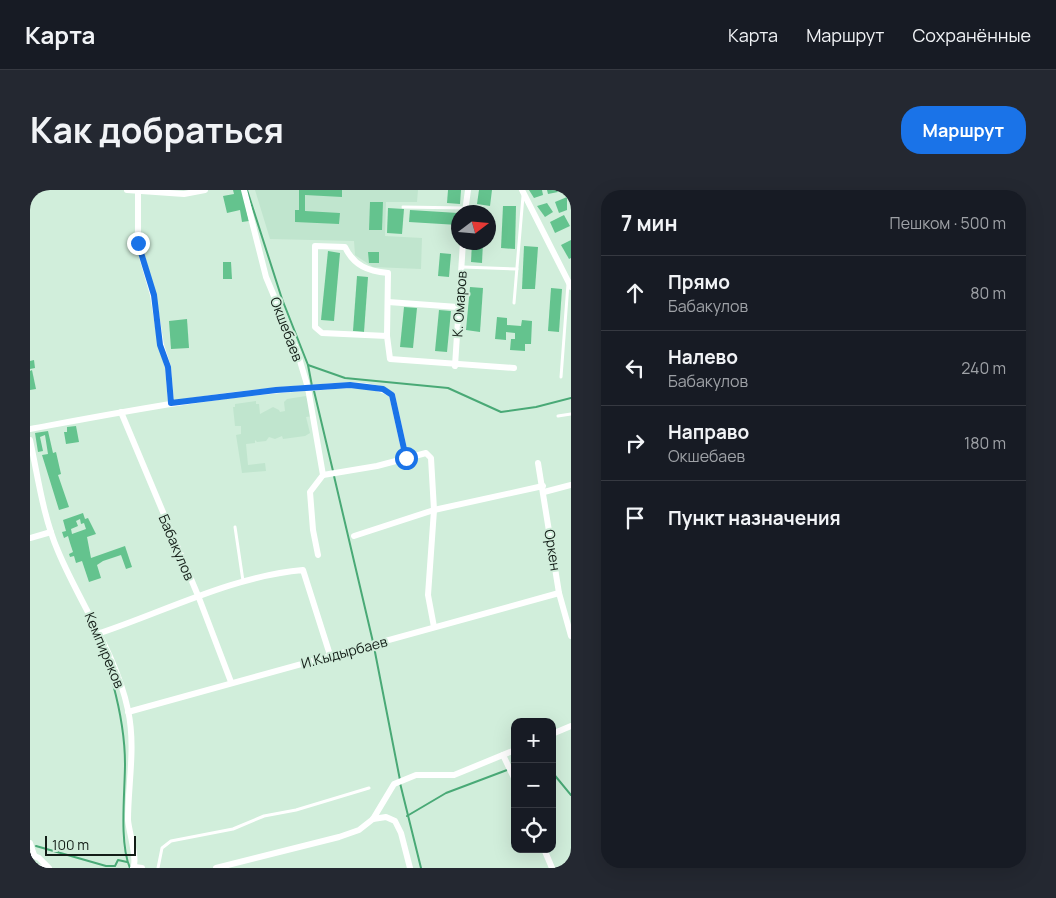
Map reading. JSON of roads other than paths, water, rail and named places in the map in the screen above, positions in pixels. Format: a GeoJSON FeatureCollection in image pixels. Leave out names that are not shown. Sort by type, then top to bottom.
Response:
{"type":"FeatureCollection","features":[{"type":"Feature","properties":{"kind":"street"},"geometry":{"type":"LineString","coordinates":[[128,190],[184,194],[205,190]]}},
{"type":"Feature","properties":{"kind":"street","name":"Окшебаев"},"geometry":{"type":"LineString","coordinates":[[244,190],[266,277],[296,351],[308,388],[323,475]]}},
{"type":"Feature","properties":{"kind":"street"},"geometry":{"type":"LineString","coordinates":[[466,205],[468,190]]}},
{"type":"Feature","properties":{"kind":"street"},"geometry":{"type":"LineString","coordinates":[[138,191],[138,243],[154,295],[160,345],[168,367],[171,403]]}},
{"type":"Feature","properties":{"kind":"street"},"geometry":{"type":"LineString","coordinates":[[523,191],[570,284]]}},
{"type":"Feature","properties":{"kind":"street"},"geometry":{"type":"LineString","coordinates":[[387,336],[322,333],[314,327],[315,246],[345,247],[350,258],[368,272],[388,273],[387,336],[390,359],[455,366],[514,368]]}},
{"type":"Feature","properties":{"kind":"street","name":"К. Омаров"},"geometry":{"type":"LineString","coordinates":[[455,366],[463,250]]}},
{"type":"Feature","properties":{"kind":"street"},"geometry":{"type":"LineString","coordinates":[[388,302],[458,307]]}},
{"type":"Feature","properties":{"kind":"street"},"geometry":{"type":"LineString","coordinates":[[30,429],[171,403],[276,390],[350,385],[383,389],[392,395],[406,458]]}},
{"type":"Feature","properties":{"kind":"street","name":"Бабакулов"},"geometry":{"type":"LineString","coordinates":[[121,412],[199,598],[231,682]]}},
{"type":"Feature","properties":{"kind":"street","name":"Кемпиреков"},"geometry":{"type":"LineString","coordinates":[[30,440],[51,532],[58,552],[100,633],[128,712],[133,764],[128,820],[134,867]]}},
{"type":"Feature","properties":{"kind":"street"},"geometry":{"type":"LineString","coordinates":[[318,555],[313,530],[310,492],[323,475],[377,466],[426,453],[431,458],[434,510],[428,595],[434,627]]}},
{"type":"Feature","properties":{"kind":"street","name":"Оркен"},"geometry":{"type":"LineString","coordinates":[[538,464],[560,593],[571,636]]}},
{"type":"Feature","properties":{"kind":"street"},"geometry":{"type":"LineString","coordinates":[[354,536],[434,510],[571,485]]}},
{"type":"Feature","properties":{"kind":"street"},"geometry":{"type":"LineString","coordinates":[[30,538],[51,532]]}},
{"type":"Feature","properties":{"kind":"street"},"geometry":{"type":"LineString","coordinates":[[100,633],[242,581],[282,572],[303,570],[330,655]]}},
{"type":"Feature","properties":{"kind":"street","name":"И.Кыдырбаев"},"geometry":{"type":"LineString","coordinates":[[128,712],[231,682],[560,593]]}},
{"type":"Feature","properties":{"kind":"street"},"geometry":{"type":"LineString","coordinates":[[556,732],[571,726]]}},
{"type":"Feature","properties":{"kind":"street"},"geometry":{"type":"LineString","coordinates":[[216,868],[339,837],[359,830],[374,819],[394,784],[416,775],[454,775],[511,752]]}},
{"type":"Feature","properties":{"kind":"street"},"geometry":{"type":"LineString","coordinates":[[503,755],[511,772]]}},
{"type":"Feature","properties":{"kind":"street"},"geometry":{"type":"LineString","coordinates":[[374,819],[386,818],[395,821],[401,833],[410,868]]}},
{"type":"Feature","properties":{"kind":"street"},"geometry":{"type":"LineString","coordinates":[[30,843],[32,855],[49,868]]}},
{"type":"Feature","properties":{"kind":"street"},"geometry":{"type":"LineString","coordinates":[[546,853],[552,868]]}},
{"type":"Feature","properties":{"kind":"street"},"geometry":{"type":"LineString","coordinates":[[30,866],[42,868]]}},
{"type":"Feature","properties":{"kind":"street"},"geometry":{"type":"LineString","coordinates":[[134,867],[142,868]]}},
{"type":"Feature","properties":{"kind":"lane"},"geometry":{"type":"LineString","coordinates":[[514,303],[523,191]]}},
{"type":"Feature","properties":{"kind":"lane"},"geometry":{"type":"LineString","coordinates":[[403,208],[451,210]]}},
{"type":"Feature","properties":{"kind":"lane"},"geometry":{"type":"LineString","coordinates":[[462,267],[517,270]]}},
{"type":"Feature","properties":{"kind":"lane"},"geometry":{"type":"LineString","coordinates":[[561,377],[570,284]]}},
{"type":"Feature","properties":{"kind":"lane"},"geometry":{"type":"LineString","coordinates":[[558,416],[571,414]]}},
{"type":"Feature","properties":{"kind":"lane"},"geometry":{"type":"LineString","coordinates":[[235,527],[242,581]]}},
{"type":"Feature","properties":{"kind":"lane"},"geometry":{"type":"LineString","coordinates":[[158,868],[162,848],[171,841],[233,829],[264,816],[296,810],[369,788]]}},
{"type":"Feature","properties":{"kind":"waterway"},"geometry":{"type":"LineString","coordinates":[[247,190],[282,299],[308,365],[312,386]]}},
{"type":"Feature","properties":{"kind":"waterway"},"geometry":{"type":"LineString","coordinates":[[308,365],[345,378],[448,388],[501,412],[536,407],[571,398]]}},
{"type":"Feature","properties":{"kind":"waterway"},"geometry":{"type":"LineString","coordinates":[[314,391],[333,471]]}},
{"type":"Feature","properties":{"kind":"waterway"},"geometry":{"type":"LineString","coordinates":[[334,476],[373,642]]}},
{"type":"Feature","properties":{"kind":"waterway"},"geometry":{"type":"LineString","coordinates":[[374,647],[400,780]]}},
{"type":"Feature","properties":{"kind":"waterway"},"geometry":{"type":"LineString","coordinates":[[113,684],[124,744],[123,817],[125,845],[130,868]]}},
{"type":"Feature","properties":{"kind":"waterway"},"geometry":{"type":"LineString","coordinates":[[407,816],[446,793],[511,769]]}},
{"type":"Feature","properties":{"kind":"waterway"},"geometry":{"type":"LineString","coordinates":[[556,777],[571,795]]}},
{"type":"Feature","properties":{"kind":"waterway"},"geometry":{"type":"LineString","coordinates":[[400,783],[421,868]]}},
{"type":"Feature","properties":{"kind":"waterway"},"geometry":{"type":"LineString","coordinates":[[36,846],[106,866],[115,866],[118,860],[127,862]]}}]}
